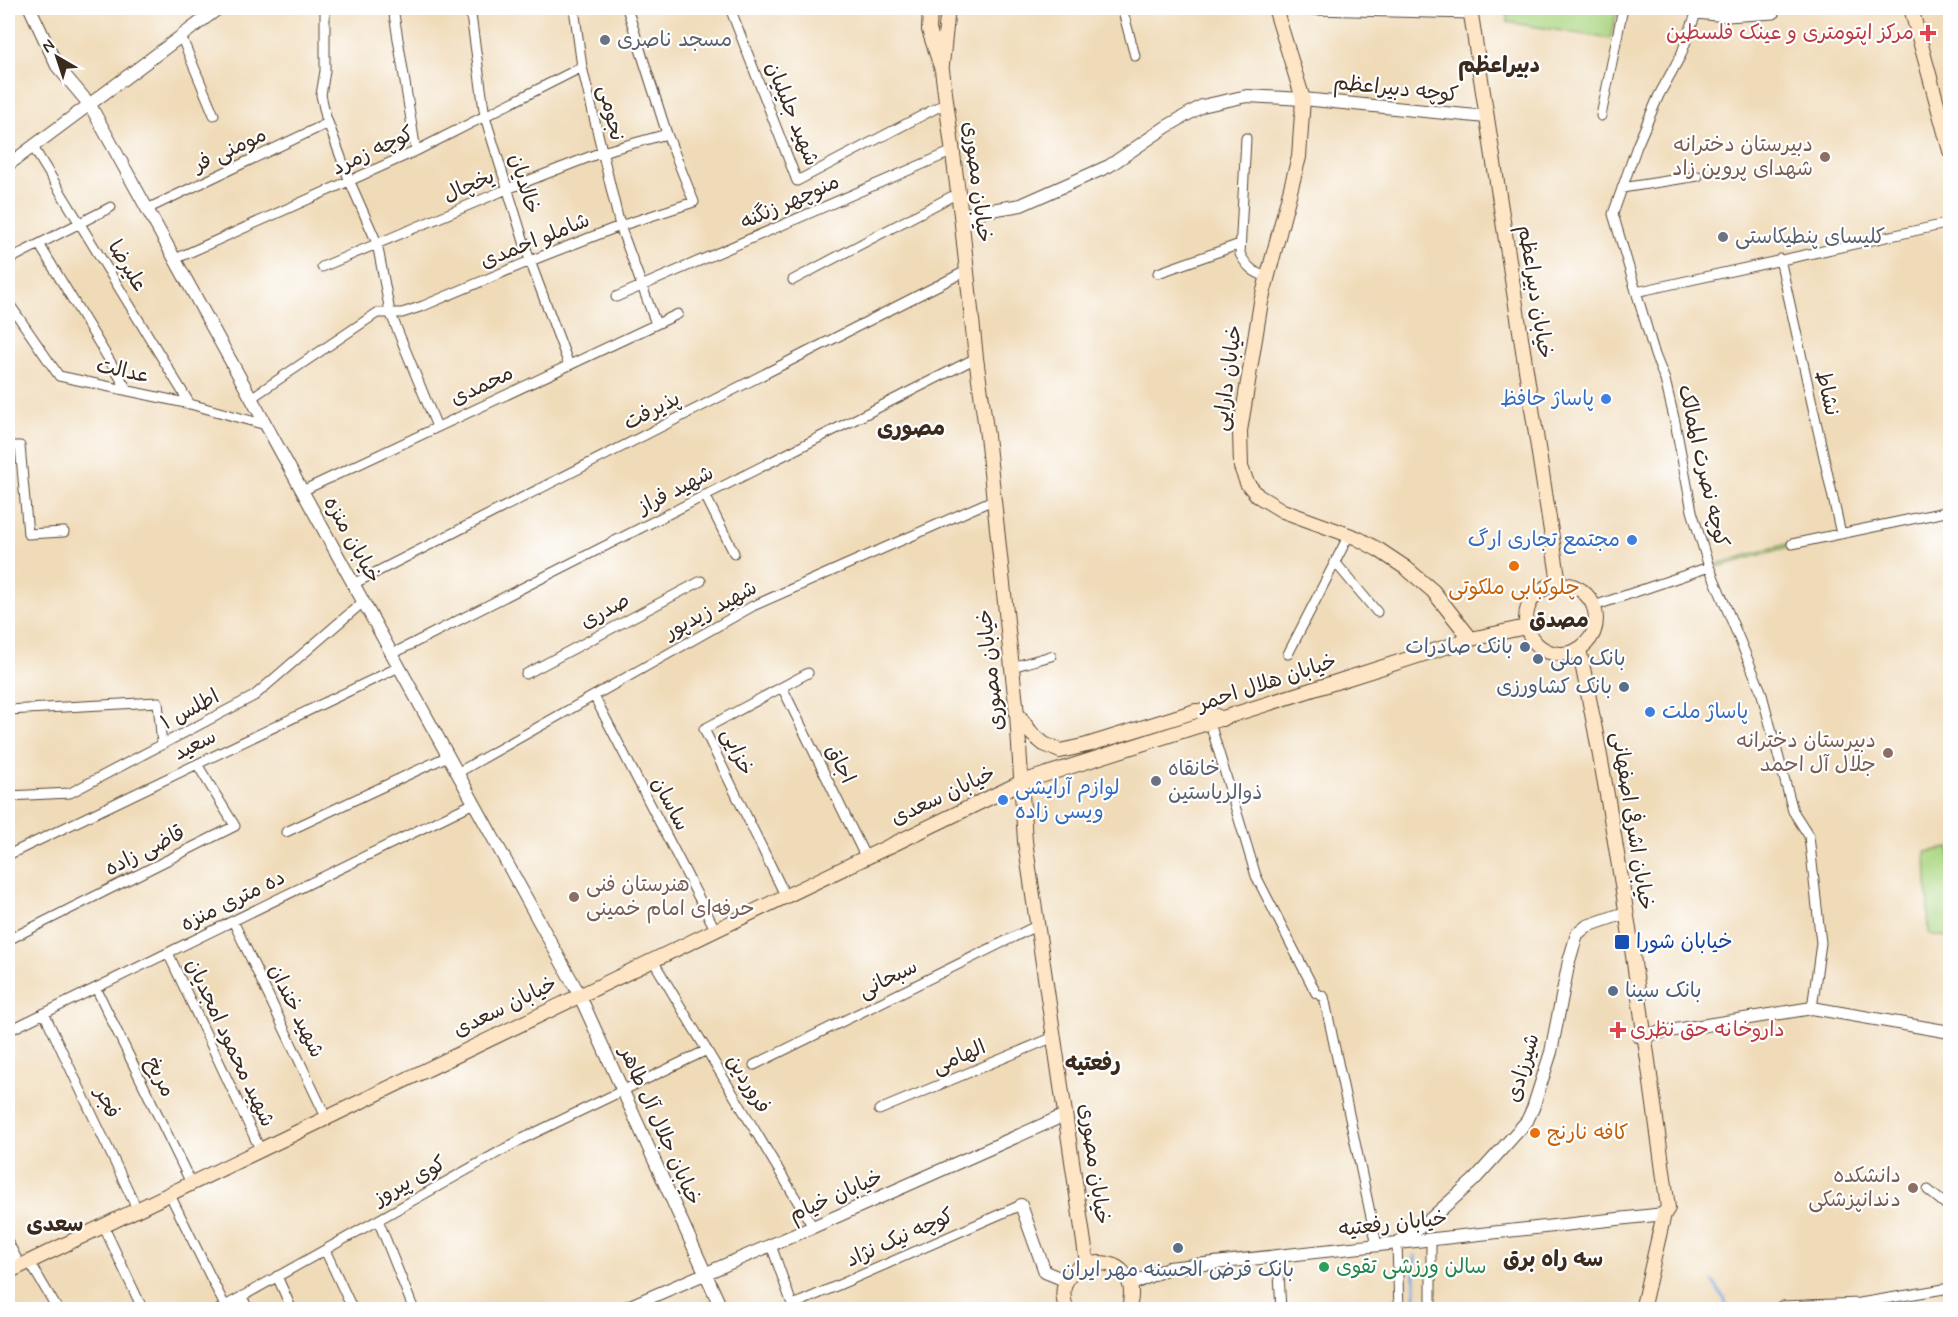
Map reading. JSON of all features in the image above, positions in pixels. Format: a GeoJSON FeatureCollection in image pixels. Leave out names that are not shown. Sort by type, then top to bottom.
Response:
{"type":"FeatureCollection","features":[{"type":"Feature","properties":{"kind":"main road","name":"خیابان مصوری"},"geometry":{"type":"LineString","coordinates":[[930,8],[929,30],[942,70],[968,270],[1017,714],[1025,841],[1087,1263]]}},
{"type":"Feature","properties":{"kind":"main road","name":"خیابان مصوری"},"geometry":{"type":"LineString","coordinates":[[942,70],[948,8]]}},
{"type":"Feature","properties":{"kind":"main road","name":"خیابان دارایی"},"geometry":{"type":"LineString","coordinates":[[1275,8],[1303,99],[1299,157],[1261,302],[1240,431],[1241,467],[1247,483],[1258,496],[1283,511],[1349,535],[1379,550],[1406,568],[1433,591],[1471,639]]}},
{"type":"Feature","properties":{"kind":"main road","name":"خیابان دبیراعظم"},"geometry":{"type":"LineString","coordinates":[[1470,11],[1559,583]]}},
{"type":"Feature","properties":{"kind":"main road"},"geometry":{"type":"LineString","coordinates":[[1911,11],[1950,149]]}},
{"type":"Feature","properties":{"kind":"main road"},"geometry":{"type":"LineString","coordinates":[[1570,584],[1581,589],[1594,606],[1596,616],[1593,635],[1575,651],[1559,654],[1548,652],[1530,637],[1526,627],[1525,617],[1533,597],[1549,585],[1570,584]]}},
{"type":"Feature","properties":{"kind":"main road","name":"خیابان هلال احمر"},"geometry":{"type":"LineString","coordinates":[[1022,782],[1471,639],[1526,627]]}},
{"type":"Feature","properties":{"kind":"main road","name":"خیابان اشرفی اصفهانی"},"geometry":{"type":"LineString","coordinates":[[1575,651],[1588,716],[1619,915],[1641,1035]]}},
{"type":"Feature","properties":{"kind":"main road","name":"خیابان اشرفی اصفهانی"},"geometry":{"type":"LineString","coordinates":[[1575,651],[1600,747],[1664,1214],[1642,1310]]}},
{"type":"Feature","properties":{"kind":"main road"},"geometry":{"type":"LineString","coordinates":[[1017,714],[1032,734],[1044,744],[1059,751],[1087,745],[1196,711],[1209,713],[1216,721]]}},
{"type":"Feature","properties":{"kind":"main road","name":"خیابان سعدی"},"geometry":{"type":"LineString","coordinates":[[19,1266],[1022,782]]}},
{"type":"Feature","properties":{"kind":"main road"},"geometry":{"type":"LineString","coordinates":[[1067,1310],[1064,1294],[1067,1281],[1072,1274],[1087,1263],[1104,1262],[1120,1270],[1130,1297],[1141,1310]]}},
{"type":"Feature","properties":{"kind":"street","name":"خیابان منزه"},"geometry":{"type":"LineString","coordinates":[[30,8],[57,66],[90,105],[579,994]]}},
{"type":"Feature","properties":{"kind":"street"},"geometry":{"type":"LineString","coordinates":[[8,165],[219,8]]}},
{"type":"Feature","properties":{"kind":"street"},"geometry":{"type":"LineString","coordinates":[[325,8],[325,71],[321,95],[328,123],[350,182],[377,243],[390,312],[437,427]]}},
{"type":"Feature","properties":{"kind":"street"},"geometry":{"type":"LineString","coordinates":[[393,8],[416,151]]}},
{"type":"Feature","properties":{"kind":"street","name":"خالدیان"},"geometry":{"type":"LineString","coordinates":[[470,8],[485,117],[530,261],[569,365]]}},
{"type":"Feature","properties":{"kind":"street","name":"نجومی"},"geometry":{"type":"LineString","coordinates":[[574,8],[582,67],[620,226],[656,324]]}},
{"type":"Feature","properties":{"kind":"street"},"geometry":{"type":"LineString","coordinates":[[627,8],[667,134]]}},
{"type":"Feature","properties":{"kind":"street","name":"شهید جلیلیان"},"geometry":{"type":"LineString","coordinates":[[730,8],[797,181],[946,103]]}},
{"type":"Feature","properties":{"kind":"street"},"geometry":{"type":"LineString","coordinates":[[1122,8],[1135,56]]}},
{"type":"Feature","properties":{"kind":"street"},"geometry":{"type":"LineString","coordinates":[[1275,8],[1470,11]]}},
{"type":"Feature","properties":{"kind":"street"},"geometry":{"type":"LineString","coordinates":[[1601,116],[1623,8]]}},
{"type":"Feature","properties":{"kind":"street"},"geometry":{"type":"LineString","coordinates":[[1697,11],[1727,17],[1773,14]]}},
{"type":"Feature","properties":{"kind":"street","name":"کوچه نصرت الممالک"},"geometry":{"type":"LineString","coordinates":[[1697,11],[1681,55],[1659,95],[1637,146],[1613,214],[1655,355],[1665,380],[1692,511],[1710,567],[1761,691],[1793,811],[1809,836],[1821,943],[1812,1008]]}},
{"type":"Feature","properties":{"kind":"street"},"geometry":{"type":"LineString","coordinates":[[181,36],[214,115]]}},
{"type":"Feature","properties":{"kind":"street","name":"کوچه زمرد"},"geometry":{"type":"LineString","coordinates":[[175,260],[416,151],[582,67]]}},
{"type":"Feature","properties":{"kind":"street","name":"کوچه دبیراعظم"},"geometry":{"type":"LineString","coordinates":[[961,215],[1021,205],[1109,166],[1166,127],[1202,106],[1247,96],[1303,99],[1486,117]]}},
{"type":"Feature","properties":{"kind":"street","name":"مومنی فر"},"geometry":{"type":"LineString","coordinates":[[147,209],[328,123]]}},
{"type":"Feature","properties":{"kind":"street","name":"یخچال"},"geometry":{"type":"LineString","coordinates":[[322,267],[507,189],[602,152],[667,134]]}},
{"type":"Feature","properties":{"kind":"street","name":"شاملو احمدی"},"geometry":{"type":"LineString","coordinates":[[251,398],[377,313],[402,313],[423,306],[620,226],[694,202],[667,134]]}},
{"type":"Feature","properties":{"kind":"street"},"geometry":{"type":"LineString","coordinates":[[1246,138],[1240,254],[1246,265],[1256,273],[1268,276]]}},
{"type":"Feature","properties":{"kind":"street","name":"علیرضا"},"geometry":{"type":"LineString","coordinates":[[33,147],[190,404]]}},
{"type":"Feature","properties":{"kind":"street","name":"منوچهر زنگنه"},"geometry":{"type":"LineString","coordinates":[[616,297],[952,151]]}},
{"type":"Feature","properties":{"kind":"street"},"geometry":{"type":"LineString","coordinates":[[1622,188],[1698,176]]}},
{"type":"Feature","properties":{"kind":"street"},"geometry":{"type":"LineString","coordinates":[[793,280],[958,193]]}},
{"type":"Feature","properties":{"kind":"street"},"geometry":{"type":"LineString","coordinates":[[8,260],[111,207]]}},
{"type":"Feature","properties":{"kind":"street"},"geometry":{"type":"LineString","coordinates":[[1636,292],[1950,223]]}},
{"type":"Feature","properties":{"kind":"street"},"geometry":{"type":"LineString","coordinates":[[39,244],[128,391]]}},
{"type":"Feature","properties":{"kind":"street"},"geometry":{"type":"LineString","coordinates":[[1158,273],[1240,244]]}},
{"type":"Feature","properties":{"kind":"street","name":"نشاط"},"geometry":{"type":"LineString","coordinates":[[1780,259],[1841,534]]}},
{"type":"Feature","properties":{"kind":"street","name":"پذیرفت"},"geometry":{"type":"LineString","coordinates":[[353,584],[968,270]]}},
{"type":"Feature","properties":{"kind":"street","name":"عدالت"},"geometry":{"type":"LineString","coordinates":[[8,302],[59,376],[190,404],[266,425]]}},
{"type":"Feature","properties":{"kind":"street","name":"محمدی"},"geometry":{"type":"LineString","coordinates":[[302,491],[678,314]]}},
{"type":"Feature","properties":{"kind":"street","name":"شهید فراز"},"geometry":{"type":"LineString","coordinates":[[392,654],[976,358]]}},
{"type":"Feature","properties":{"kind":"street"},"geometry":{"type":"LineString","coordinates":[[8,446],[20,446],[28,534],[64,532]]}},
{"type":"Feature","properties":{"kind":"street"},"geometry":{"type":"LineString","coordinates":[[705,495],[735,553]]}},
{"type":"Feature","properties":{"kind":"street","name":"شهید زیدپور"},"geometry":{"type":"LineString","coordinates":[[457,773],[753,606],[993,500]]}},
{"type":"Feature","properties":{"kind":"street"},"geometry":{"type":"LineString","coordinates":[[1792,544],[1950,511]]}},
{"type":"Feature","properties":{"kind":"street"},"geometry":{"type":"LineString","coordinates":[[1288,654],[1349,535]]}},
{"type":"Feature","properties":{"kind":"street"},"geometry":{"type":"LineString","coordinates":[[1335,562],[1377,612]]}},
{"type":"Feature","properties":{"kind":"street"},"geometry":{"type":"LineString","coordinates":[[1594,606],[1710,567]]}},
{"type":"Feature","properties":{"kind":"street","name":"صدری"},"geometry":{"type":"LineString","coordinates":[[526,674],[701,580]]}},
{"type":"Feature","properties":{"kind":"street","name":"اطلس ۱"},"geometry":{"type":"LineString","coordinates":[[8,796],[70,793],[254,696],[363,602]]}},
{"type":"Feature","properties":{"kind":"street"},"geometry":{"type":"LineString","coordinates":[[1012,667],[1051,656]]}},
{"type":"Feature","properties":{"kind":"street","name":"سعید"},"geometry":{"type":"LineString","coordinates":[[8,855],[399,667]]}},
{"type":"Feature","properties":{"kind":"street","name":"خزایی"},"geometry":{"type":"LineString","coordinates":[[785,895],[704,729],[808,673]]}},
{"type":"Feature","properties":{"kind":"street","name":"اجاق"},"geometry":{"type":"LineString","coordinates":[[782,687],[865,856]]}},
{"type":"Feature","properties":{"kind":"street","name":"ساسان"},"geometry":{"type":"LineString","coordinates":[[594,696],[715,929]]}},
{"type":"Feature","properties":{"kind":"street"},"geometry":{"type":"LineString","coordinates":[[8,710],[158,702],[162,745]]}},
{"type":"Feature","properties":{"kind":"street"},"geometry":{"type":"LineString","coordinates":[[1216,721],[1256,876],[1316,993],[1324,997],[1377,1245]]}},
{"type":"Feature","properties":{"kind":"street"},"geometry":{"type":"LineString","coordinates":[[286,831],[448,756]]}},
{"type":"Feature","properties":{"kind":"street","name":"قاضی زاده"},"geometry":{"type":"LineString","coordinates":[[8,940],[235,826],[197,764]]}},
{"type":"Feature","properties":{"kind":"street","name":"ده متری منزه"},"geometry":{"type":"LineString","coordinates":[[8,1031],[474,803]]}},
{"type":"Feature","properties":{"kind":"street","name":"شیرزادی"},"geometry":{"type":"LineString","coordinates":[[1397,1242],[1427,1222],[1474,1180],[1527,1121],[1551,1052],[1569,961],[1577,934],[1587,926],[1619,915]]}},
{"type":"Feature","properties":{"kind":"street","name":"شهید خندان"},"geometry":{"type":"LineString","coordinates":[[232,921],[326,1117]]}},
{"type":"Feature","properties":{"kind":"street","name":"سبحانی"},"geometry":{"type":"LineString","coordinates":[[754,1065],[1038,925]]}},
{"type":"Feature","properties":{"kind":"street","name":"شهید محمود امجدیان"},"geometry":{"type":"LineString","coordinates":[[168,953],[260,1149]]}},
{"type":"Feature","properties":{"kind":"street","name":"فروردین"},"geometry":{"type":"LineString","coordinates":[[652,959],[813,1227]]}},
{"type":"Feature","properties":{"kind":"street","name":"مریخ"},"geometry":{"type":"LineString","coordinates":[[96,988],[190,1183]]}},
{"type":"Feature","properties":{"kind":"street","name":"خیابان جلال آل طاهر"},"geometry":{"type":"LineString","coordinates":[[579,994],[722,1310]]}},
{"type":"Feature","properties":{"kind":"street"},"geometry":{"type":"LineString","coordinates":[[1641,1035],[1812,1008],[1950,1032]]}},
{"type":"Feature","properties":{"kind":"street","name":"فجر"},"geometry":{"type":"LineString","coordinates":[[44,1013],[137,1209]]}},
{"type":"Feature","properties":{"kind":"street","name":"الهامی"},"geometry":{"type":"LineString","coordinates":[[879,1110],[1054,1037]]}},
{"type":"Feature","properties":{"kind":"street","name":"کوی پیروز"},"geometry":{"type":"LineString","coordinates":[[222,1308],[522,1139],[707,1050]]}},
{"type":"Feature","properties":{"kind":"street","name":"خیابان خیام"},"geometry":{"type":"LineString","coordinates":[[621,1310],[1065,1115]]}},
{"type":"Feature","properties":{"kind":"street"},"geometry":{"type":"LineString","coordinates":[[1928,1190],[1950,1208]]}},
{"type":"Feature","properties":{"kind":"street"},"geometry":{"type":"LineString","coordinates":[[169,1193],[222,1308]]}},
{"type":"Feature","properties":{"kind":"street"},"geometry":{"type":"LineString","coordinates":[[1021,1204],[1046,1272],[1067,1281]]}},
{"type":"Feature","properties":{"kind":"street","name":"کوچه نیک نژاد"},"geometry":{"type":"LineString","coordinates":[[794,1307],[1021,1204]]}},
{"type":"Feature","properties":{"kind":"street","name":"خیابان رفعتیه"},"geometry":{"type":"LineString","coordinates":[[1130,1297],[1168,1268],[1664,1214]]}},
{"type":"Feature","properties":{"kind":"street"},"geometry":{"type":"LineString","coordinates":[[378,1220],[414,1310]]}},
{"type":"Feature","properties":{"kind":"street"},"geometry":{"type":"LineString","coordinates":[[103,1225],[142,1310]]}},
{"type":"Feature","properties":{"kind":"street"},"geometry":{"type":"LineString","coordinates":[[1431,1240],[1431,1310]]}},
{"type":"Feature","properties":{"kind":"street"},"geometry":{"type":"LineString","coordinates":[[8,1242],[19,1266],[58,1310]]}},
{"type":"Feature","properties":{"kind":"street"},"geometry":{"type":"LineString","coordinates":[[1397,1242],[1399,1310]]}},
{"type":"Feature","properties":{"kind":"street"},"geometry":{"type":"LineString","coordinates":[[771,1245],[794,1307]]}},
{"type":"Feature","properties":{"kind":"street"},"geometry":{"type":"LineString","coordinates":[[325,1250],[353,1310]]}},
{"type":"Feature","properties":{"kind":"street"},"geometry":{"type":"LineString","coordinates":[[1278,1256],[1281,1310]]}},
{"type":"Feature","properties":{"kind":"street"},"geometry":{"type":"LineString","coordinates":[[278,1276],[291,1310]]}},
{"type":"Feature","properties":{"kind":"street"},"geometry":{"type":"LineString","coordinates":[[1781,1306],[1860,1303],[1950,1288]]}},
{"type":"Feature","properties":{"kind":"street"},"geometry":{"type":"LineString","coordinates":[[242,1296],[248,1310]]}},
{"type":"Feature","properties":{"kind":"green space"},"geometry":{"type":"Polygon","coordinates":[[[1507,8],[1618,8],[1610,39],[1507,22],[1507,8]]]}},
{"type":"Feature","properties":{"kind":"green space"},"geometry":{"type":"Polygon","coordinates":[[[1787,544],[1788,547],[1714,568],[1713,565],[1787,544]]]}},
{"type":"Feature","properties":{"kind":"green space"},"geometry":{"type":"Polygon","coordinates":[[[1950,848],[1950,938],[1929,934],[1926,852],[1950,848]]]}},
{"type":"Feature","properties":{"kind":"waterway"},"geometry":{"type":"LineString","coordinates":[[1415,1255],[1415,1310]]}},
{"type":"Feature","properties":{"kind":"waterway"},"geometry":{"type":"LineString","coordinates":[[1713,1282],[1725,1300],[1727,1310]]}},
{"type":"Feature","properties":{"kind":"place","name":"مرکز اپتومتری و عینک فلسطین"},"geometry":{"type":"Point","coordinates":[1928,33]}},
{"type":"Feature","properties":{"kind":"place","name":"مسجد ناصری"},"geometry":{"type":"Point","coordinates":[605,40]}},
{"type":"Feature","properties":{"kind":"place","name":"دبیرستان دخترانه شهدای پروین زاد"},"geometry":{"type":"Point","coordinates":[1825,157]}},
{"type":"Feature","properties":{"kind":"place","name":"کلیسای پنطیکاستی"},"geometry":{"type":"Point","coordinates":[1723,237]}},
{"type":"Feature","properties":{"kind":"place","name":"پاساژ حافظ"},"geometry":{"type":"Point","coordinates":[1606,399]}},
{"type":"Feature","properties":{"kind":"place","name":"مجتمع تجاری ارگ"},"geometry":{"type":"Point","coordinates":[1632,540]}},
{"type":"Feature","properties":{"kind":"place","name":"چلوکبابی ملکوتی"},"geometry":{"type":"Point","coordinates":[1514,566]}},
{"type":"Feature","properties":{"kind":"place","name":"بانک صادرات"},"geometry":{"type":"Point","coordinates":[1525,647]}},
{"type":"Feature","properties":{"kind":"place","name":"بانک ملی"},"geometry":{"type":"Point","coordinates":[1538,659]}},
{"type":"Feature","properties":{"kind":"place","name":"بانک کشاورزی"},"geometry":{"type":"Point","coordinates":[1624,687]}},
{"type":"Feature","properties":{"kind":"place","name":"پاساژ ملت"},"geometry":{"type":"Point","coordinates":[1650,712]}},
{"type":"Feature","properties":{"kind":"place","name":"دبیرستان دخترانه جلال آل احمد"},"geometry":{"type":"Point","coordinates":[1888,753]}},
{"type":"Feature","properties":{"kind":"place","name":"خانقاه ذوالریاستین"},"geometry":{"type":"Point","coordinates":[1156,781]}},
{"type":"Feature","properties":{"kind":"place","name":"لوازم آرایشی ویسی زاده"},"geometry":{"type":"Point","coordinates":[1003,800]}},
{"type":"Feature","properties":{"kind":"place","name":"هنرستان فنی حرفه‌ای امام خمینی"},"geometry":{"type":"Point","coordinates":[574,897]}},
{"type":"Feature","properties":{"kind":"place","name":"خیابان شورا"},"geometry":{"type":"Point","coordinates":[1622,942]}},
{"type":"Feature","properties":{"kind":"place","name":"بانک سینا"},"geometry":{"type":"Point","coordinates":[1613,991]}},
{"type":"Feature","properties":{"kind":"place","name":"داروخانه حق نظری"},"geometry":{"type":"Point","coordinates":[1618,1030]}},
{"type":"Feature","properties":{"kind":"place","name":"کافه نارنج"},"geometry":{"type":"Point","coordinates":[1535,1133]}},
{"type":"Feature","properties":{"kind":"place","name":"دانشکده دندانپزشکی"},"geometry":{"type":"Point","coordinates":[1913,1188]}},
{"type":"Feature","properties":{"kind":"place","name":"بانک قرض الحسنه مهر ایران"},"geometry":{"type":"Point","coordinates":[1178,1248]}},
{"type":"Feature","properties":{"kind":"place","name":"سالن ورزشی تقوی"},"geometry":{"type":"Point","coordinates":[1324,1267]}},
{"type":"Feature","properties":{"kind":"district","name":"دبیراعظم"},"geometry":{"type":"Point","coordinates":[1499,66]}},
{"type":"Feature","properties":{"kind":"district","name":"مصوری"},"geometry":{"type":"Point","coordinates":[911,429]}},
{"type":"Feature","properties":{"kind":"district","name":"مصدق"},"geometry":{"type":"Point","coordinates":[1559,621]}},
{"type":"Feature","properties":{"kind":"district","name":"رفعتیه"},"geometry":{"type":"Point","coordinates":[1093,1064]}},
{"type":"Feature","properties":{"kind":"district","name":"سعدی"},"geometry":{"type":"Point","coordinates":[55,1225]}},
{"type":"Feature","properties":{"kind":"district","name":"سه راه برق"},"geometry":{"type":"Point","coordinates":[1553,1260]}}]}
